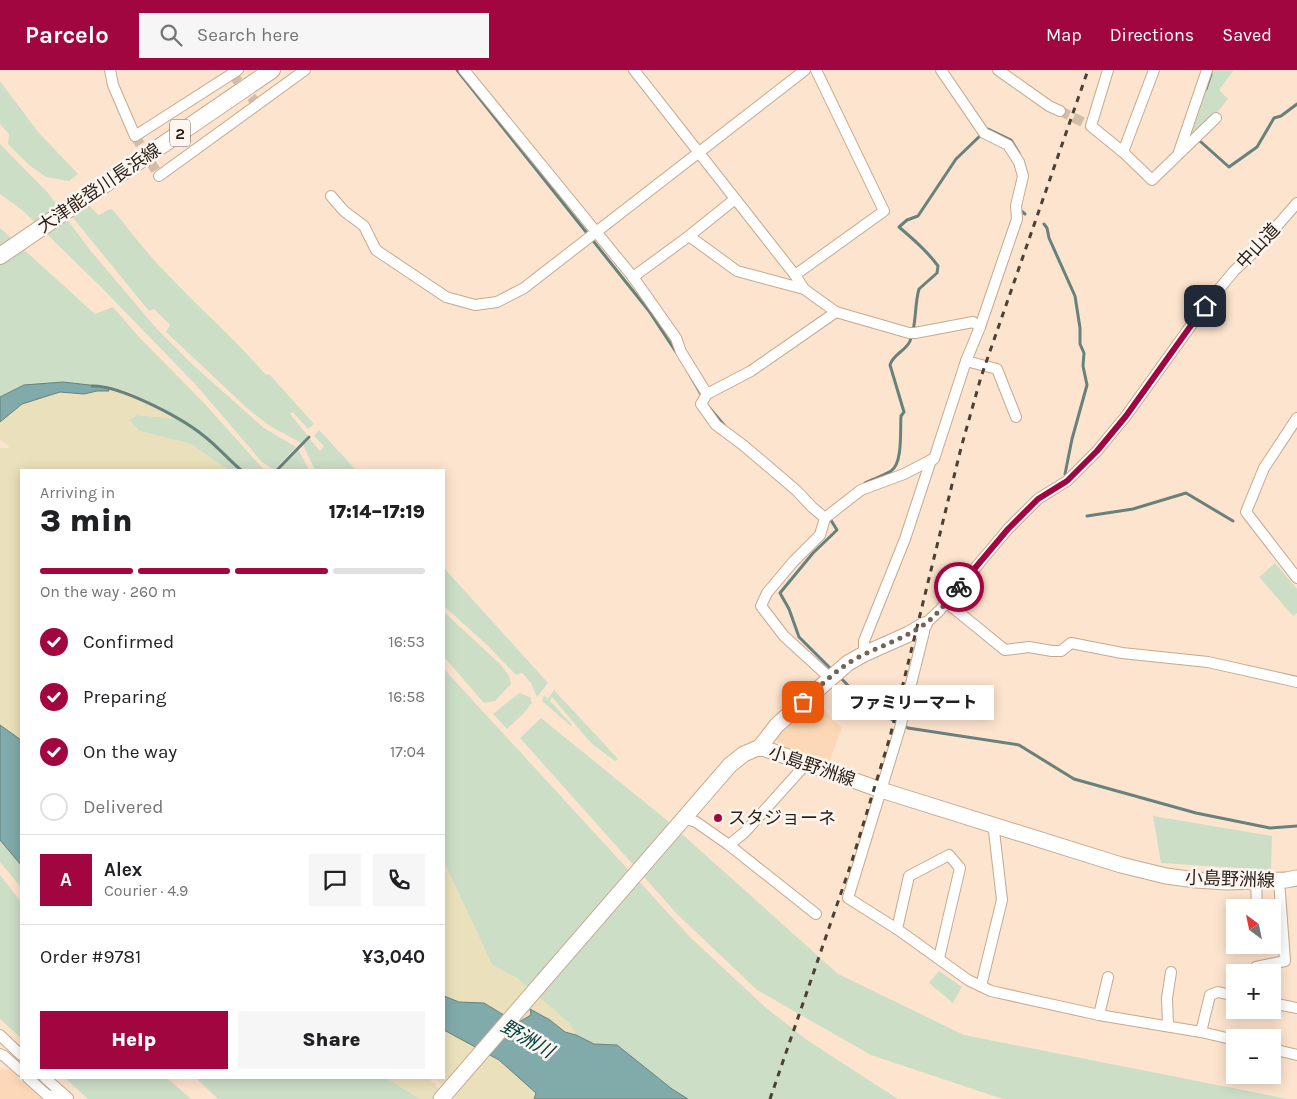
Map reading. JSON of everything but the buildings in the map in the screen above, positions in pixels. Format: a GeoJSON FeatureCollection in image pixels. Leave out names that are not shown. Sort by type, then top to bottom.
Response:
{"type":"FeatureCollection","features":[{"type":"Feature","properties":{"kind":"main road","name":"大津能登川長浜線"},"geometry":{"type":"LineString","coordinates":[[0,256],[272,70]]}},
{"type":"Feature","properties":{"kind":"main road"},"geometry":{"type":"LineString","coordinates":[[760,747],[777,725],[834,675],[864,654],[924,625]]}},
{"type":"Feature","properties":{"kind":"main road","name":"小島野洲線"},"geometry":{"type":"LineString","coordinates":[[441,1099],[730,765],[744,754],[760,747],[881,790],[1112,862],[1166,876],[1227,882],[1297,878]]}},
{"type":"Feature","properties":{"kind":"street"},"geometry":{"type":"LineString","coordinates":[[110,70],[113,85],[135,136],[238,70]]}},
{"type":"Feature","properties":{"kind":"street"},"geometry":{"type":"LineString","coordinates":[[159,176],[305,70]]}},
{"type":"Feature","properties":{"kind":"street"},"geometry":{"type":"LineString","coordinates":[[464,70],[592,236],[633,277],[676,338],[681,352],[707,394]]}},
{"type":"Feature","properties":{"kind":"street"},"geometry":{"type":"LineString","coordinates":[[634,70],[804,289],[836,312],[913,333],[972,322],[980,326]]}},
{"type":"Feature","properties":{"kind":"street"},"geometry":{"type":"LineString","coordinates":[[331,196],[344,211],[364,226],[376,250],[446,297],[475,305],[497,302],[524,288],[805,70]]}},
{"type":"Feature","properties":{"kind":"street"},"geometry":{"type":"LineString","coordinates":[[795,276],[884,211],[816,70]]}},
{"type":"Feature","properties":{"kind":"street"},"geometry":{"type":"LineString","coordinates":[[834,675],[784,636],[761,606],[767,593],[793,562],[820,535],[827,516],[861,490],[904,474],[934,459],[966,361],[1017,219],[1016,206],[1023,176],[1019,162],[1008,145],[984,133],[941,70]]}},
{"type":"Feature","properties":{"kind":"street"},"geometry":{"type":"LineString","coordinates":[[998,70],[1049,106],[1060,111]]}},
{"type":"Feature","properties":{"kind":"street"},"geometry":{"type":"LineString","coordinates":[[1108,70],[1090,126],[1123,152],[1152,180],[1216,118]]}},
{"type":"Feature","properties":{"kind":"street"},"geometry":{"type":"LineString","coordinates":[[1123,152],[1154,70]]}},
{"type":"Feature","properties":{"kind":"street"},"geometry":{"type":"LineString","coordinates":[[1178,155],[1207,70]]}},
{"type":"Feature","properties":{"kind":"street"},"geometry":{"type":"LineString","coordinates":[[633,277],[689,236],[734,199]]}},
{"type":"Feature","properties":{"kind":"street","name":"中山道"},"geometry":{"type":"LineString","coordinates":[[924,625],[1008,529],[1038,499],[1067,481],[1097,451],[1126,416],[1205,306],[1234,271],[1256,250],[1297,204]]}},
{"type":"Feature","properties":{"kind":"street"},"geometry":{"type":"LineString","coordinates":[[689,236],[737,271],[804,289]]}},
{"type":"Feature","properties":{"kind":"street"},"geometry":{"type":"LineString","coordinates":[[827,516],[812,507],[798,491],[744,445],[716,425],[701,404],[707,394],[751,370],[836,312]]}},
{"type":"Feature","properties":{"kind":"street"},"geometry":{"type":"LineString","coordinates":[[966,361],[997,369],[1016,417]]}},
{"type":"Feature","properties":{"kind":"street"},"geometry":{"type":"LineString","coordinates":[[1297,418],[1264,468],[1246,512],[1297,578]]}},
{"type":"Feature","properties":{"kind":"street"},"geometry":{"type":"LineString","coordinates":[[864,654],[864,641],[905,539],[931,460]]}},
{"type":"Feature","properties":{"kind":"street"},"geometry":{"type":"LineString","coordinates":[[946,602],[1005,650],[1029,647],[1061,651],[1071,643],[1122,653],[1208,662],[1297,682]]}},
{"type":"Feature","properties":{"kind":"street"},"geometry":{"type":"LineString","coordinates":[[924,625],[924,632],[901,725],[848,898],[897,929],[968,980],[991,991],[1099,1015],[1226,1038]]}},
{"type":"Feature","properties":{"kind":"street"},"geometry":{"type":"LineString","coordinates":[[729,845],[745,832],[806,764]]}},
{"type":"Feature","properties":{"kind":"street"},"geometry":{"type":"LineString","coordinates":[[681,822],[696,822],[729,845],[816,914]]}},
{"type":"Feature","properties":{"kind":"street"},"geometry":{"type":"LineString","coordinates":[[981,986],[1002,900],[994,831],[996,825]]}},
{"type":"Feature","properties":{"kind":"street"},"geometry":{"type":"LineString","coordinates":[[897,929],[909,876],[949,855],[960,868],[939,958]]}},
{"type":"Feature","properties":{"kind":"street"},"geometry":{"type":"LineString","coordinates":[[1270,964],[1285,961],[1280,880]]}},
{"type":"Feature","properties":{"kind":"street"},"geometry":{"type":"LineString","coordinates":[[1256,881],[1257,899]]}},
{"type":"Feature","properties":{"kind":"street"},"geometry":{"type":"LineString","coordinates":[[1168,1026],[1168,998],[1171,972]]}},
{"type":"Feature","properties":{"kind":"street"},"geometry":{"type":"LineString","coordinates":[[1099,1015],[1108,977]]}},
{"type":"Feature","properties":{"kind":"street"},"geometry":{"type":"LineString","coordinates":[[1201,1032],[1210,995],[1218,992],[1226,994]]}},
{"type":"Feature","properties":{"kind":"street"},"geometry":{"type":"LineString","coordinates":[[1281,1005],[1297,1008]]}},
{"type":"Feature","properties":{"kind":"street"},"geometry":{"type":"LineString","coordinates":[[0,1035],[20,1054]]}},
{"type":"Feature","properties":{"kind":"street"},"geometry":{"type":"LineString","coordinates":[[1281,1051],[1297,1055]]}},
{"type":"Feature","properties":{"kind":"street"},"geometry":{"type":"LineString","coordinates":[[0,1054],[20,1070]]}},
{"type":"Feature","properties":{"kind":"street"},"geometry":{"type":"LineString","coordinates":[[29,1079],[47,1094],[68,1099]]}},
{"type":"Feature","properties":{"kind":"street"},"geometry":{"type":"LineString","coordinates":[[46,1079],[68,1099]]}},
{"type":"Feature","properties":{"kind":"shaded area"},"geometry":{"type":"Polygon","coordinates":[[[816,702],[842,728],[829,762],[778,745],[777,737],[816,702]]]}},
{"type":"Feature","properties":{"kind":"shaded area"},"geometry":{"type":"Polygon","coordinates":[[[9,1069],[42,1099],[0,1099],[0,1070],[9,1069]]]}},
{"type":"Feature","properties":{"kind":"green space"},"geometry":{"type":"Polygon","coordinates":[[[1213,70],[1234,70],[1219,90],[1228,99],[1197,136],[1192,133],[1213,70]]]}},
{"type":"Feature","properties":{"kind":"green space"},"geometry":{"type":"Polygon","coordinates":[[[0,81],[39,133],[78,174],[69,181],[46,177],[29,165],[8,144],[9,134],[0,124],[0,81]]]}},
{"type":"Feature","properties":{"kind":"green space"},"geometry":{"type":"Polygon","coordinates":[[[0,144],[48,193],[90,250],[156,328],[193,365],[264,428],[296,447],[275,469],[262,462],[196,385],[101,287],[22,210],[0,194],[0,144]]]}},
{"type":"Feature","properties":{"kind":"green space"},"geometry":{"type":"Polygon","coordinates":[[[86,203],[99,215],[110,209],[113,210],[180,288],[265,374],[270,375],[314,424],[308,429],[293,412],[290,414],[308,436],[301,443],[270,426],[248,409],[166,332],[170,325],[154,309],[149,311],[69,213],[86,203]]]}},
{"type":"Feature","properties":{"kind":"green space"},"geometry":{"type":"Polygon","coordinates":[[[0,228],[95,314],[113,307],[140,338],[204,403],[263,469],[227,469],[191,444],[139,431],[129,420],[137,415],[173,418],[130,392],[107,387],[63,382],[24,385],[0,397],[0,228]]]}},
{"type":"Feature","properties":{"kind":"green space"},"geometry":{"type":"Polygon","coordinates":[[[319,430],[355,469],[315,469],[303,445],[310,439],[320,451],[324,446],[314,436],[319,430]]]}},
{"type":"Feature","properties":{"kind":"green space"},"geometry":{"type":"Polygon","coordinates":[[[298,449],[308,469],[279,469],[298,449]]]}},
{"type":"Feature","properties":{"kind":"green space"},"geometry":{"type":"Polygon","coordinates":[[[1275,563],[1297,589],[1297,613],[1293,616],[1259,577],[1275,563]]]}},
{"type":"Feature","properties":{"kind":"green space"},"geometry":{"type":"Polygon","coordinates":[[[445,569],[548,683],[537,697],[531,683],[522,673],[516,675],[487,645],[445,607],[445,569]]]}},
{"type":"Feature","properties":{"kind":"green space"},"geometry":{"type":"Polygon","coordinates":[[[445,613],[500,664],[509,676],[511,684],[495,701],[484,703],[445,658],[445,613]]]}},
{"type":"Feature","properties":{"kind":"green space"},"geometry":{"type":"Polygon","coordinates":[[[445,670],[691,938],[765,1007],[807,1040],[898,1099],[688,1099],[672,1089],[617,1045],[594,1044],[576,1035],[569,1023],[517,978],[492,965],[445,864],[445,670]]]}},
{"type":"Feature","properties":{"kind":"green space"},"geometry":{"type":"Polygon","coordinates":[[[554,690],[618,759],[615,761],[591,743],[552,697],[550,701],[571,726],[542,701],[544,695],[548,699],[554,690]]]}},
{"type":"Feature","properties":{"kind":"green space"},"geometry":{"type":"Polygon","coordinates":[[[519,693],[530,697],[532,703],[507,729],[493,714],[519,693]]]}},
{"type":"Feature","properties":{"kind":"green space"},"geometry":{"type":"Polygon","coordinates":[[[541,718],[663,817],[838,974],[964,1035],[1288,1099],[1003,1099],[871,1055],[757,990],[677,914],[520,738],[541,718]]]}},
{"type":"Feature","properties":{"kind":"green space"},"geometry":{"type":"Polygon","coordinates":[[[1153,816],[1272,836],[1271,870],[1161,863],[1153,816]]]}},
{"type":"Feature","properties":{"kind":"green space"},"geometry":{"type":"Polygon","coordinates":[[[0,840],[20,864],[20,886],[0,862],[0,840]]]}},
{"type":"Feature","properties":{"kind":"green space"},"geometry":{"type":"Polygon","coordinates":[[[0,875],[20,901],[20,1037],[0,1019],[0,875]]]}},
{"type":"Feature","properties":{"kind":"green space"},"geometry":{"type":"Polygon","coordinates":[[[939,971],[962,987],[953,1003],[929,983],[939,971]]]}},
{"type":"Feature","properties":{"kind":"green space"},"geometry":{"type":"Polygon","coordinates":[[[66,1079],[168,1079],[191,1099],[88,1099],[66,1079]]]}},
{"type":"Feature","properties":{"kind":"green space"},"geometry":{"type":"Polygon","coordinates":[[[197,1079],[389,1079],[420,1099],[218,1099],[197,1079]]]}},
{"type":"Feature","properties":{"kind":"sand"},"geometry":{"type":"Polygon","coordinates":[[[107,387],[130,392],[174,419],[136,415],[129,421],[139,431],[191,444],[227,469],[20,469],[20,739],[0,725],[0,448],[8,448],[9,445],[0,440],[0,422],[22,404],[60,392],[84,394],[109,391],[107,387]]]}},
{"type":"Feature","properties":{"kind":"sand"},"geometry":{"type":"Polygon","coordinates":[[[445,864],[492,965],[517,978],[569,1023],[576,1035],[565,1032],[550,1020],[530,1010],[531,1015],[517,1024],[484,1003],[459,1002],[445,996],[445,864]]]}},
{"type":"Feature","properties":{"kind":"sand"},"geometry":{"type":"Polygon","coordinates":[[[445,1031],[499,1060],[536,1093],[534,1099],[456,1099],[436,1079],[445,1079],[445,1031]]]}},
{"type":"Feature","properties":{"kind":"sand"},"geometry":{"type":"Polygon","coordinates":[[[389,1079],[428,1079],[447,1099],[420,1099],[389,1079]]]}},
{"type":"Feature","properties":{"kind":"water"},"geometry":{"type":"Polygon","coordinates":[[[63,382],[107,387],[109,391],[84,394],[60,392],[22,404],[0,422],[0,397],[24,385],[63,382]]]}},
{"type":"Feature","properties":{"kind":"water"},"geometry":{"type":"Polygon","coordinates":[[[0,725],[20,739],[20,864],[0,840],[0,725]]]}},
{"type":"Feature","properties":{"kind":"water","name":"野洲川"},"geometry":{"type":"Polygon","coordinates":[[[445,996],[459,1002],[484,1003],[517,1023],[531,1015],[530,1009],[550,1020],[565,1032],[594,1044],[617,1045],[672,1089],[688,1099],[534,1099],[536,1093],[499,1060],[445,1031],[445,996]]]}},
{"type":"Feature","properties":{"kind":"waterway"},"geometry":{"type":"LineString","coordinates":[[457,70],[649,311],[678,355]]}},
{"type":"Feature","properties":{"kind":"waterway"},"geometry":{"type":"LineString","coordinates":[[1206,89],[1211,74],[1207,72]]}},
{"type":"Feature","properties":{"kind":"waterway"},"geometry":{"type":"LineString","coordinates":[[1190,133],[1189,135],[1201,142],[1229,167],[1257,147],[1274,118],[1281,116],[1297,104]]}},
{"type":"Feature","properties":{"kind":"waterway"},"geometry":{"type":"LineString","coordinates":[[988,129],[1011,140],[1019,153]]}},
{"type":"Feature","properties":{"kind":"waterway"},"geometry":{"type":"LineString","coordinates":[[865,483],[891,471],[895,467],[900,446],[901,416],[904,412],[890,365],[910,341],[914,329],[919,289],[937,273],[938,266],[925,250],[899,227],[907,220],[918,216],[956,159],[982,134]]}},
{"type":"Feature","properties":{"kind":"waterway"},"geometry":{"type":"LineString","coordinates":[[1019,209],[1025,214]]}},
{"type":"Feature","properties":{"kind":"waterway"},"geometry":{"type":"LineString","coordinates":[[1044,224],[1075,296],[1087,385],[1072,439],[1065,474]]}},
{"type":"Feature","properties":{"kind":"waterway"},"geometry":{"type":"LineString","coordinates":[[690,375],[702,396]]}},
{"type":"Feature","properties":{"kind":"waterway"},"geometry":{"type":"LineString","coordinates":[[92,386],[104,387],[134,397],[181,420],[204,436],[240,469]]}},
{"type":"Feature","properties":{"kind":"waterway"},"geometry":{"type":"LineString","coordinates":[[707,405],[724,425]]}},
{"type":"Feature","properties":{"kind":"waterway"},"geometry":{"type":"LineString","coordinates":[[278,469],[309,437]]}},
{"type":"Feature","properties":{"kind":"waterway"},"geometry":{"type":"LineString","coordinates":[[1087,516],[1133,509],[1186,493],[1233,521]]}},
{"type":"Feature","properties":{"kind":"waterway"},"geometry":{"type":"LineString","coordinates":[[829,517],[837,530],[813,553],[780,593],[789,609],[799,637],[832,670]]}},
{"type":"Feature","properties":{"kind":"waterway"},"geometry":{"type":"LineString","coordinates":[[840,677],[856,694],[885,716],[908,728],[1019,745],[1074,779],[1196,813],[1270,828],[1297,826]]}},
{"type":"Feature","properties":{"kind":"tunnel"},"geometry":{"type":"LineString","coordinates":[[232,74],[257,104]]}},
{"type":"Feature","properties":{"kind":"tunnel"},"geometry":{"type":"LineString","coordinates":[[1060,111],[1091,126]]}},
{"type":"Feature","properties":{"kind":"tunnel"},"geometry":{"type":"LineString","coordinates":[[135,136],[159,176]]}},
{"type":"Feature","properties":{"kind":"railway"},"geometry":{"type":"LineString","coordinates":[[770,1099],[851,864],[890,737],[961,448],[981,377],[1088,70]]}},
{"type":"Feature","properties":{"kind":"way so far"},"geometry":{"type":"LineString","coordinates":[[803,702],[848,664],[864,654],[909,634],[924,625],[939,611],[959,587]]}},
{"type":"Feature","properties":{"kind":"place","name":"ファミリーマート"},"geometry":{"type":"Point","coordinates":[803,702]}},
{"type":"Feature","properties":{"kind":"place","name":"スタジョーネ"},"geometry":{"type":"Point","coordinates":[718,818]}},
{"type":"Feature","properties":{"kind":"route"},"geometry":{"type":"LineString","coordinates":[[959,587],[1008,529],[1038,499],[1067,481],[1097,451],[1126,416],[1151,378],[1205,306]]}}]}
